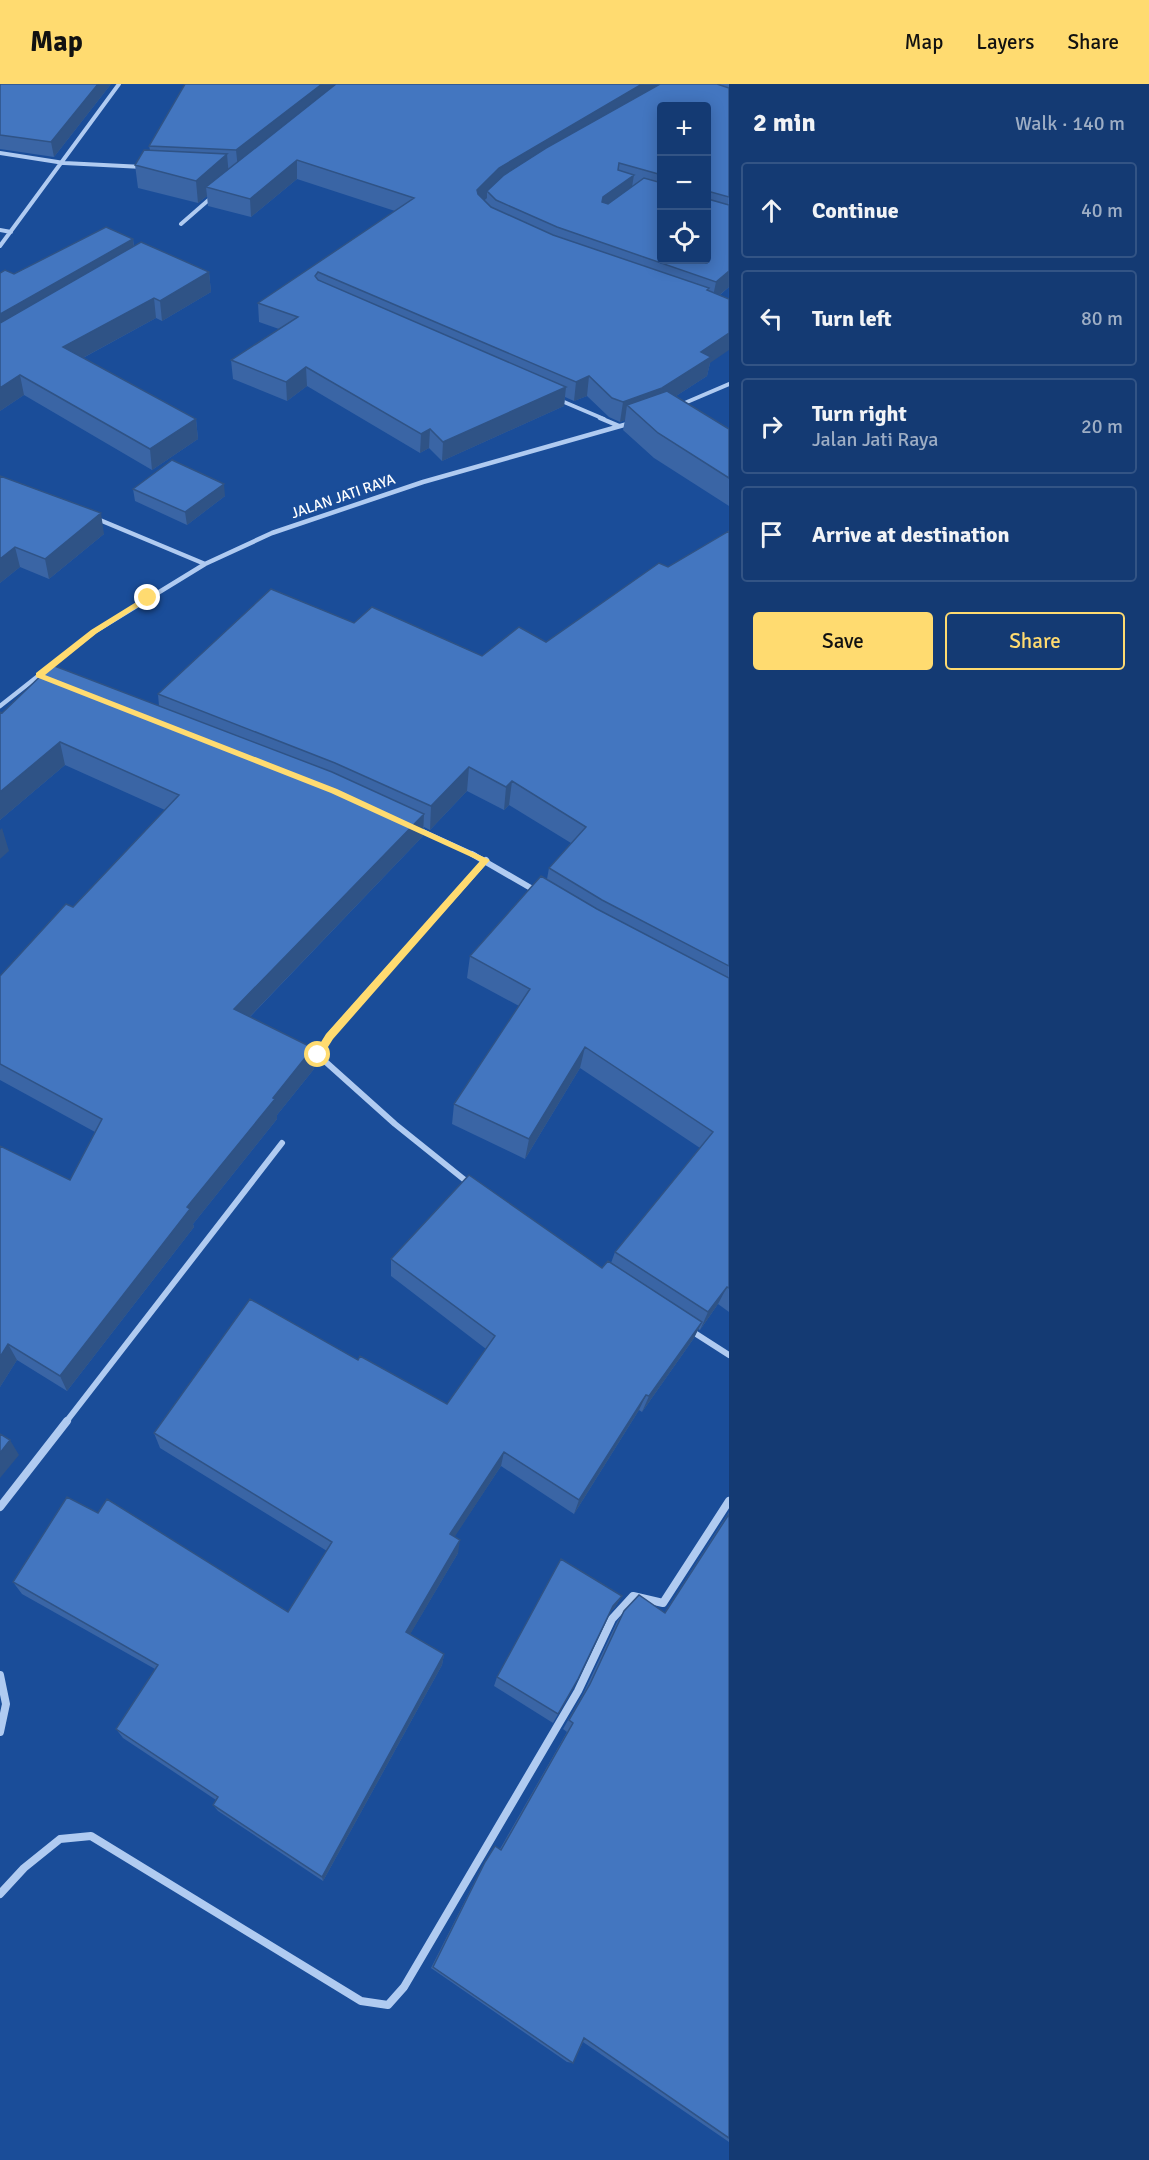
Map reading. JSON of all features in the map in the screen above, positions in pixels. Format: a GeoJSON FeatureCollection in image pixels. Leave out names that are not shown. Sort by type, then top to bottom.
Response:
{"type":"FeatureCollection","features":[{"type":"Feature","properties":{"kind":"street"},"geometry":{"type":"LineString","coordinates":[[0,246],[64,163],[119,84]]}},
{"type":"Feature","properties":{"kind":"street"},"geometry":{"type":"LineString","coordinates":[[0,153],[64,163],[152,168]]}},
{"type":"Feature","properties":{"kind":"street"},"geometry":{"type":"LineString","coordinates":[[181,224],[214,195]]}},
{"type":"Feature","properties":{"kind":"street"},"geometry":{"type":"LineString","coordinates":[[0,230],[11,232]]}},
{"type":"Feature","properties":{"kind":"street"},"geometry":{"type":"LineString","coordinates":[[674,407],[729,384]]}},
{"type":"Feature","properties":{"kind":"street"},"geometry":{"type":"LineString","coordinates":[[556,398],[620,426]]}},
{"type":"Feature","properties":{"kind":"street","name":"JALAN JATI RAYA"},"geometry":{"type":"LineString","coordinates":[[0,706],[94,632],[205,564],[272,533],[343,507],[423,482],[640,420]]}},
{"type":"Feature","properties":{"kind":"street"},"geometry":{"type":"LineString","coordinates":[[86,514],[205,564]]}},
{"type":"Feature","properties":{"kind":"street"},"geometry":{"type":"LineString","coordinates":[[39,675],[50,680]]}},
{"type":"Feature","properties":{"kind":"street"},"geometry":{"type":"LineString","coordinates":[[410,825],[486,860],[546,897]]}},
{"type":"Feature","properties":{"kind":"street"},"geometry":{"type":"LineString","coordinates":[[479,1191],[395,1124],[318,1055],[329,1036],[486,860]]}},
{"type":"Feature","properties":{"kind":"street"},"geometry":{"type":"LineString","coordinates":[[0,1508],[282,1143]]}},
{"type":"Feature","properties":{"kind":"street"},"geometry":{"type":"LineString","coordinates":[[679,1323],[729,1356]]}},
{"type":"Feature","properties":{"kind":"street"},"geometry":{"type":"LineString","coordinates":[[0,1894],[24,1868],[60,1839],[91,1836],[361,2001],[388,2005],[404,1987],[578,1691],[612,1619],[633,1596],[663,1603],[729,1501]]}},
{"type":"Feature","properties":{"kind":"street"},"geometry":{"type":"LineString","coordinates":[[0,1675],[7,1693],[6,1717],[0,1732]]}},
{"type":"Feature","properties":{"kind":"building"},"geometry":{"type":"Polygon","coordinates":[[[0,84],[98,84],[51,142],[0,135],[0,84]]]}},
{"type":"Feature","properties":{"kind":"building"},"geometry":{"type":"Polygon","coordinates":[[[185,84],[322,84],[236,150],[149,146],[185,84]]]}},
{"type":"Feature","properties":{"kind":"building"},"geometry":{"type":"Polygon","coordinates":[[[336,84],[642,84],[499,168],[477,190],[478,194],[491,207],[553,235],[709,288],[707,290],[729,299],[729,333],[701,352],[711,357],[662,388],[623,402],[612,398],[589,376],[576,382],[318,272],[315,276],[318,280],[566,387],[443,442],[430,429],[421,434],[306,367],[286,382],[231,360],[298,317],[258,303],[414,198],[297,160],[250,199],[206,187],[336,84]]]}},
{"type":"Feature","properties":{"kind":"building"},"geometry":{"type":"Polygon","coordinates":[[[660,84],[717,84],[729,88],[729,197],[711,192],[711,102],[657,102],[657,174],[619,163],[618,170],[634,175],[603,197],[602,202],[608,204],[644,178],[657,182],[657,262],[557,227],[496,200],[487,191],[504,175],[546,148],[660,84]]]}},
{"type":"Feature","properties":{"kind":"building"},"geometry":{"type":"Polygon","coordinates":[[[144,150],[227,154],[196,181],[135,165],[144,150]]]}},
{"type":"Feature","properties":{"kind":"building"},"geometry":{"type":"Polygon","coordinates":[[[711,200],[729,205],[729,271],[716,282],[664,264],[711,264],[711,200]]]}},
{"type":"Feature","properties":{"kind":"building"},"geometry":{"type":"Polygon","coordinates":[[[106,227],[133,239],[0,314],[0,273],[5,270],[14,274],[106,227]]]}},
{"type":"Feature","properties":{"kind":"building"},"geometry":{"type":"Polygon","coordinates":[[[141,242],[209,272],[160,301],[154,298],[63,347],[196,419],[150,449],[20,375],[0,388],[0,323],[141,242]]]}},
{"type":"Feature","properties":{"kind":"building"},"geometry":{"type":"Polygon","coordinates":[[[667,391],[729,429],[729,478],[658,433],[627,405],[667,391]]]}},
{"type":"Feature","properties":{"kind":"building"},"geometry":{"type":"Polygon","coordinates":[[[172,460],[224,484],[185,512],[133,489],[172,460]]]}},
{"type":"Feature","properties":{"kind":"building"},"geometry":{"type":"Polygon","coordinates":[[[0,476],[101,513],[45,559],[15,547],[0,559],[0,476]]]}},
{"type":"Feature","properties":{"kind":"building"},"geometry":{"type":"Polygon","coordinates":[[[729,531],[729,966],[602,900],[549,868],[586,827],[512,781],[506,787],[469,767],[431,806],[335,763],[158,694],[271,589],[354,623],[372,607],[482,656],[519,627],[546,642],[659,563],[668,567],[729,531]]]}},
{"type":"Feature","properties":{"kind":"building"},"geometry":{"type":"Polygon","coordinates":[[[52,665],[332,772],[424,814],[234,1009],[313,1048],[273,1098],[275,1099],[187,1207],[190,1209],[60,1376],[8,1344],[0,1357],[0,1146],[70,1180],[102,1119],[0,1064],[0,976],[66,904],[73,907],[179,795],[60,742],[0,792],[0,712],[2,713],[52,665]]]}},
{"type":"Feature","properties":{"kind":"building"},"geometry":{"type":"Polygon","coordinates":[[[541,876],[597,909],[729,978],[729,1288],[727,1287],[708,1312],[615,1252],[713,1132],[585,1047],[529,1139],[454,1104],[530,989],[470,956],[541,876]]]}},
{"type":"Feature","properties":{"kind":"building"},"geometry":{"type":"Polygon","coordinates":[[[469,1175],[602,1268],[608,1261],[702,1322],[649,1396],[646,1395],[579,1500],[504,1452],[450,1534],[460,1540],[406,1632],[444,1654],[322,1877],[213,1805],[218,1797],[116,1729],[158,1665],[13,1582],[67,1497],[98,1513],[107,1499],[288,1612],[332,1542],[154,1433],[250,1299],[358,1360],[360,1356],[447,1404],[495,1336],[391,1259],[469,1175]]]}},
{"type":"Feature","properties":{"kind":"building"},"geometry":{"type":"Polygon","coordinates":[[[0,1434],[10,1440],[0,1453],[0,1434]]]}},
{"type":"Feature","properties":{"kind":"building"},"geometry":{"type":"Polygon","coordinates":[[[729,1514],[729,2138],[584,2038],[573,2063],[433,1967],[485,1862],[495,1846],[501,1850],[573,1723],[569,1720],[590,1684],[624,1611],[639,1595],[665,1613],[729,1514]]]}},
{"type":"Feature","properties":{"kind":"building"},"geometry":{"type":"Polygon","coordinates":[[[561,1559],[622,1596],[613,1606],[578,1679],[558,1714],[497,1677],[561,1559]]]}},
{"type":"Feature","properties":{"kind":"route"},"geometry":{"type":"LineString","coordinates":[[148,598],[94,632],[39,675],[334,791],[486,860],[329,1036],[318,1055]]}}]}
